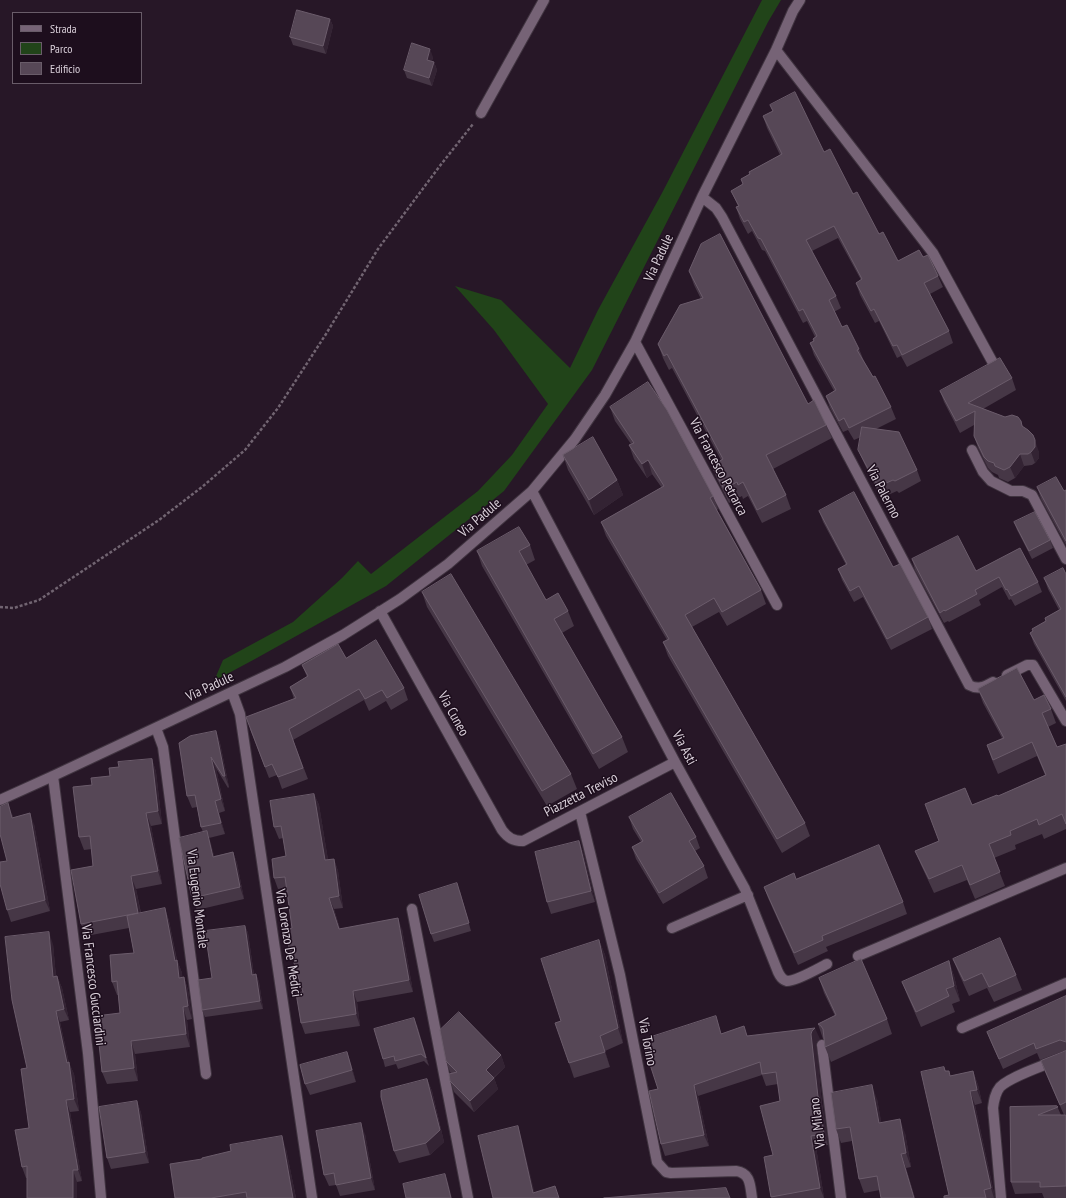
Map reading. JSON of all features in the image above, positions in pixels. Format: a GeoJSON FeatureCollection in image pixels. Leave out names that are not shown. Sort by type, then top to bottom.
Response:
{"type":"FeatureCollection","features":[{"type":"Feature","properties":{"kind":"street"},"geometry":{"type":"LineString","coordinates":[[481,113],[544,0]]}},
{"type":"Feature","properties":{"kind":"street","name":"Via Padule"},"geometry":{"type":"LineString","coordinates":[[0,800],[285,667],[400,599],[448,564],[532,491],[575,440],[605,395],[635,342],[702,198],[776,50],[793,11],[800,0]]}},
{"type":"Feature","properties":{"kind":"street"},"geometry":{"type":"LineString","coordinates":[[776,50],[933,253],[993,363]]}},
{"type":"Feature","properties":{"kind":"street","name":"Via Palermo"},"geometry":{"type":"LineString","coordinates":[[702,198],[716,208],[722,217],[969,685],[975,688],[982,688],[1027,665],[1033,665],[1066,721]]}},
{"type":"Feature","properties":{"kind":"street","name":"Via Francesco Petrarca"},"geometry":{"type":"LineString","coordinates":[[635,342],[777,605]]}},
{"type":"Feature","properties":{"kind":"street"},"geometry":{"type":"LineString","coordinates":[[972,450],[983,472],[991,481],[1011,491],[1023,491],[1032,495],[1066,560]]}},
{"type":"Feature","properties":{"kind":"street","name":"Via Asti"},"geometry":{"type":"LineString","coordinates":[[532,491],[675,762],[748,895],[781,978],[786,981],[795,979],[827,964]]}},
{"type":"Feature","properties":{"kind":"street","name":"Via Cuneo"},"geometry":{"type":"LineString","coordinates":[[380,611],[502,830]]}},
{"type":"Feature","properties":{"kind":"street","name":"Via Lorenzo De' Medici"},"geometry":{"type":"LineString","coordinates":[[232,692],[240,714],[312,1198]]}},
{"type":"Feature","properties":{"kind":"street","name":"Via Eugenio Montale"},"geometry":{"type":"LineString","coordinates":[[156,728],[163,747],[206,1074]]}},
{"type":"Feature","properties":{"kind":"street","name":"Piazzetta Treviso"},"geometry":{"type":"LineString","coordinates":[[502,830],[506,836],[517,841],[523,841],[675,762]]}},
{"type":"Feature","properties":{"kind":"street","name":"Via Francesco Gucciardini"},"geometry":{"type":"LineString","coordinates":[[53,776],[88,1053],[101,1198]]}},
{"type":"Feature","properties":{"kind":"street","name":"Via Torino"},"geometry":{"type":"LineString","coordinates":[[580,812],[620,975],[658,1162],[666,1172],[671,1173],[743,1172],[749,1181],[752,1198]]}},
{"type":"Feature","properties":{"kind":"street"},"geometry":{"type":"LineString","coordinates":[[858,956],[1066,868]]}},
{"type":"Feature","properties":{"kind":"street"},"geometry":{"type":"LineString","coordinates":[[672,928],[748,895]]}},
{"type":"Feature","properties":{"kind":"street"},"geometry":{"type":"LineString","coordinates":[[412,909],[468,1198]]}},
{"type":"Feature","properties":{"kind":"street"},"geometry":{"type":"LineString","coordinates":[[962,1028],[1066,983]]}},
{"type":"Feature","properties":{"kind":"street","name":"Via Milano"},"geometry":{"type":"LineString","coordinates":[[822,1045],[841,1198]]}},
{"type":"Feature","properties":{"kind":"street"},"geometry":{"type":"LineString","coordinates":[[1001,1198],[993,1108],[995,1095],[1008,1081],[1066,1057]]}},
{"type":"Feature","properties":{"kind":"path"},"geometry":{"type":"LineString","coordinates":[[0,607],[14,608],[39,600],[177,506],[202,487],[244,450],[278,408],[326,334],[378,249],[481,113]]}},
{"type":"Feature","properties":{"kind":"green space"},"geometry":{"type":"Polygon","coordinates":[[[762,0],[781,0],[768,22],[592,370],[504,491],[386,586],[214,681],[223,660],[293,622],[342,578],[358,561],[371,574],[478,491],[512,455],[548,404],[494,330],[455,286],[501,300],[570,368],[598,310],[662,193],[762,0]]]}},
{"type":"Feature","properties":{"kind":"building"},"geometry":{"type":"Polygon","coordinates":[[[297,10],[330,19],[323,46],[290,37],[297,10]]]}},
{"type":"Feature","properties":{"kind":"building"},"geometry":{"type":"Polygon","coordinates":[[[412,43],[430,49],[427,60],[434,62],[429,78],[404,70],[412,43]]]}},
{"type":"Feature","properties":{"kind":"building"},"geometry":{"type":"Polygon","coordinates":[[[795,92],[824,152],[830,149],[853,194],[857,192],[879,234],[883,232],[898,261],[919,250],[923,257],[928,255],[938,276],[924,283],[949,331],[902,355],[897,345],[893,346],[874,309],[871,311],[856,283],[862,279],[834,226],[806,240],[836,296],[829,300],[842,327],[847,325],[859,349],[857,350],[873,377],[875,376],[891,407],[849,428],[844,418],[839,421],[826,396],[836,390],[810,343],[814,341],[813,339],[817,336],[803,309],[799,311],[761,239],[758,238],[748,220],[744,222],[736,207],[739,206],[731,191],[743,184],[741,179],[750,174],[749,172],[782,154],[763,116],[773,111],[770,105],[795,92]]]}},
{"type":"Feature","properties":{"kind":"building"},"geometry":{"type":"Polygon","coordinates":[[[720,234],[808,404],[814,400],[826,425],[766,455],[786,495],[757,510],[743,482],[738,485],[737,482],[724,489],[712,466],[723,459],[667,354],[664,356],[658,344],[680,305],[703,298],[689,271],[701,244],[720,234]]]}},
{"type":"Feature","properties":{"kind":"building"},"geometry":{"type":"Polygon","coordinates":[[[1000,358],[1012,378],[968,403],[1005,417],[1012,415],[1018,417],[1022,426],[1033,435],[1035,447],[1031,452],[1028,454],[1020,454],[1010,467],[1004,470],[995,466],[994,463],[988,461],[984,457],[974,436],[975,411],[956,421],[940,391],[1000,358]]]}},
{"type":"Feature","properties":{"kind":"building"},"geometry":{"type":"Polygon","coordinates":[[[648,382],[667,410],[713,496],[710,498],[761,590],[722,612],[714,598],[685,615],[805,823],[777,839],[663,642],[669,639],[601,522],[664,486],[648,460],[642,464],[629,445],[634,443],[610,407],[648,382]]]}},
{"type":"Feature","properties":{"kind":"building"},"geometry":{"type":"Polygon","coordinates":[[[862,427],[899,432],[917,470],[895,481],[893,480],[884,484],[875,482],[858,450],[862,427]]]}},
{"type":"Feature","properties":{"kind":"building"},"geometry":{"type":"Polygon","coordinates":[[[593,437],[617,480],[589,500],[563,455],[593,437]]]}},
{"type":"Feature","properties":{"kind":"building"},"geometry":{"type":"Polygon","coordinates":[[[1056,477],[1064,491],[1066,490],[1066,541],[1037,487],[1056,477]]]}},
{"type":"Feature","properties":{"kind":"building"},"geometry":{"type":"Polygon","coordinates":[[[854,492],[893,567],[900,564],[928,617],[887,639],[859,586],[850,591],[838,569],[847,564],[819,511],[854,492]]]}},
{"type":"Feature","properties":{"kind":"building"},"geometry":{"type":"Polygon","coordinates":[[[1035,512],[1050,540],[1029,551],[1014,522],[1035,512]]]}},
{"type":"Feature","properties":{"kind":"building"},"geometry":{"type":"Polygon","coordinates":[[[519,527],[530,545],[519,551],[546,600],[558,593],[568,611],[554,619],[622,737],[593,754],[477,551],[519,527]]]}},
{"type":"Feature","properties":{"kind":"building"},"geometry":{"type":"Polygon","coordinates":[[[958,536],[976,571],[1020,548],[1038,582],[1011,596],[999,577],[975,590],[977,594],[940,613],[912,559],[958,536]]]}},
{"type":"Feature","properties":{"kind":"building"},"geometry":{"type":"Polygon","coordinates":[[[1063,568],[1066,574],[1066,697],[1030,633],[1033,631],[1032,629],[1046,621],[1045,618],[1061,609],[1044,578],[1063,568]]]}},
{"type":"Feature","properties":{"kind":"building"},"geometry":{"type":"Polygon","coordinates":[[[451,574],[571,774],[542,791],[422,592],[451,574]]]}},
{"type":"Feature","properties":{"kind":"building"},"geometry":{"type":"Polygon","coordinates":[[[376,640],[404,688],[387,698],[382,690],[365,699],[359,689],[289,729],[303,768],[278,777],[272,764],[265,767],[246,717],[296,698],[290,687],[308,676],[302,665],[338,644],[346,658],[376,640]]]}},
{"type":"Feature","properties":{"kind":"building"},"geometry":{"type":"Polygon","coordinates":[[[1017,668],[1034,700],[1044,695],[1051,709],[1042,713],[1057,747],[1066,744],[1066,824],[1062,814],[1039,825],[1037,819],[1010,831],[1011,835],[989,844],[1000,872],[970,885],[962,865],[929,879],[915,851],[939,841],[925,804],[965,788],[972,805],[997,795],[998,796],[1046,775],[1032,742],[993,760],[987,745],[1004,738],[978,689],[1017,668]]]}},
{"type":"Feature","properties":{"kind":"building"},"geometry":{"type":"Polygon","coordinates":[[[216,731],[225,776],[223,776],[211,757],[221,799],[215,801],[221,823],[201,827],[195,795],[187,796],[179,743],[190,736],[216,731]]]}},
{"type":"Feature","properties":{"kind":"building"},"geometry":{"type":"Polygon","coordinates":[[[152,759],[158,811],[146,813],[158,871],[131,876],[138,913],[81,924],[71,870],[93,866],[90,836],[79,837],[73,787],[92,785],[91,778],[110,776],[109,768],[119,767],[118,762],[152,759]]]}},
{"type":"Feature","properties":{"kind":"building"},"geometry":{"type":"Polygon","coordinates":[[[671,793],[696,837],[689,841],[704,866],[659,893],[632,847],[643,841],[629,817],[671,793]]]}},
{"type":"Feature","properties":{"kind":"building"},"geometry":{"type":"Polygon","coordinates":[[[314,794],[325,860],[334,859],[339,896],[329,898],[339,929],[398,918],[409,980],[353,991],[356,1014],[301,1023],[296,993],[303,992],[284,931],[292,928],[285,877],[274,878],[272,859],[286,856],[281,826],[274,827],[270,801],[314,794]]]}},
{"type":"Feature","properties":{"kind":"building"},"geometry":{"type":"Polygon","coordinates":[[[8,803],[12,818],[30,813],[45,900],[7,910],[0,884],[0,862],[7,861],[0,834],[0,807],[8,803]]]}},
{"type":"Feature","properties":{"kind":"building"},"geometry":{"type":"Polygon","coordinates":[[[207,831],[213,857],[233,852],[240,887],[192,898],[179,838],[207,831]]]}},
{"type":"Feature","properties":{"kind":"building"},"geometry":{"type":"Polygon","coordinates":[[[579,841],[591,891],[547,902],[535,852],[579,841]]]}},
{"type":"Feature","properties":{"kind":"building"},"geometry":{"type":"Polygon","coordinates":[[[879,845],[903,902],[822,936],[823,940],[794,953],[764,887],[794,873],[796,879],[879,845]]]}},
{"type":"Feature","properties":{"kind":"building"},"geometry":{"type":"Polygon","coordinates":[[[457,883],[469,923],[431,934],[419,895],[457,883]]]}},
{"type":"Feature","properties":{"kind":"building"},"geometry":{"type":"Polygon","coordinates":[[[165,908],[175,961],[177,960],[179,978],[184,977],[188,1006],[183,1007],[186,1034],[131,1041],[134,1068],[102,1072],[96,1016],[120,1013],[117,981],[112,982],[110,955],[134,953],[127,916],[165,908]]]}},
{"type":"Feature","properties":{"kind":"building"},"geometry":{"type":"Polygon","coordinates":[[[245,926],[252,975],[256,974],[260,1001],[202,1010],[198,980],[212,978],[205,931],[245,926]]]}},
{"type":"Feature","properties":{"kind":"building"},"geometry":{"type":"Polygon","coordinates":[[[49,932],[53,977],[57,976],[64,1009],[56,1011],[67,1063],[69,1062],[74,1099],[66,1100],[78,1170],[73,1170],[73,1198],[27,1198],[27,1166],[22,1167],[15,1130],[29,1128],[21,1069],[27,1068],[12,1000],[5,937],[49,932]]]}},
{"type":"Feature","properties":{"kind":"building"},"geometry":{"type":"Polygon","coordinates":[[[1000,938],[1016,975],[989,987],[982,973],[964,981],[953,959],[1000,938]]]}},
{"type":"Feature","properties":{"kind":"building"},"geometry":{"type":"Polygon","coordinates":[[[599,940],[618,1028],[600,1036],[605,1052],[569,1063],[555,1023],[561,1021],[541,959],[599,940]]]}},
{"type":"Feature","properties":{"kind":"building"},"geometry":{"type":"Polygon","coordinates":[[[861,959],[887,1019],[825,1047],[823,1029],[818,1024],[836,1015],[819,978],[861,959]]]}},
{"type":"Feature","properties":{"kind":"building"},"geometry":{"type":"Polygon","coordinates":[[[949,961],[954,986],[946,989],[949,996],[916,1012],[902,982],[949,961]]]}},
{"type":"Feature","properties":{"kind":"building"},"geometry":{"type":"Polygon","coordinates":[[[1066,996],[1066,1042],[1060,1040],[1036,1049],[1034,1043],[999,1059],[987,1032],[1066,996]]]}},
{"type":"Feature","properties":{"kind":"building"},"geometry":{"type":"Polygon","coordinates":[[[459,1012],[501,1055],[486,1070],[494,1078],[470,1101],[450,1081],[449,1074],[457,1072],[446,1061],[440,1030],[459,1012]]]}},
{"type":"Feature","properties":{"kind":"building"},"geometry":{"type":"Polygon","coordinates":[[[716,1016],[721,1034],[744,1026],[747,1036],[815,1028],[811,1034],[824,1134],[811,1136],[820,1188],[771,1197],[764,1157],[773,1155],[760,1106],[780,1101],[776,1072],[762,1074],[760,1062],[694,1085],[704,1135],[661,1144],[649,1091],[658,1089],[642,1040],[716,1016]]]}},
{"type":"Feature","properties":{"kind":"building"},"geometry":{"type":"Polygon","coordinates":[[[414,1018],[426,1058],[421,1054],[395,1061],[394,1056],[383,1059],[374,1029],[414,1018]]]}},
{"type":"Feature","properties":{"kind":"building"},"geometry":{"type":"Polygon","coordinates":[[[1066,1051],[1066,1102],[1060,1105],[1041,1061],[1066,1051]]]}},
{"type":"Feature","properties":{"kind":"building"},"geometry":{"type":"Polygon","coordinates":[[[347,1052],[352,1070],[305,1084],[300,1065],[347,1052]]]}},
{"type":"Feature","properties":{"kind":"building"},"geometry":{"type":"Polygon","coordinates":[[[944,1067],[945,1071],[949,1071],[950,1076],[973,1071],[977,1090],[970,1091],[991,1188],[984,1190],[986,1198],[944,1198],[944,1196],[949,1195],[921,1072],[944,1067]]]}},
{"type":"Feature","properties":{"kind":"building"},"geometry":{"type":"Polygon","coordinates":[[[427,1079],[440,1130],[426,1143],[394,1151],[381,1097],[381,1091],[427,1079]]]}},
{"type":"Feature","properties":{"kind":"building"},"geometry":{"type":"Polygon","coordinates":[[[872,1085],[879,1123],[900,1119],[906,1153],[901,1154],[914,1198],[881,1198],[877,1176],[859,1179],[850,1127],[836,1129],[831,1093],[872,1085]]]}},
{"type":"Feature","properties":{"kind":"building"},"geometry":{"type":"Polygon","coordinates":[[[137,1101],[145,1152],[107,1158],[99,1107],[137,1101]]]}},
{"type":"Feature","properties":{"kind":"building"},"geometry":{"type":"Polygon","coordinates":[[[1010,1107],[1058,1107],[1038,1115],[1066,1115],[1066,1186],[1040,1187],[1040,1182],[1011,1182],[1010,1107]]]}},
{"type":"Feature","properties":{"kind":"building"},"geometry":{"type":"Polygon","coordinates":[[[361,1123],[371,1178],[336,1185],[334,1173],[324,1175],[316,1131],[361,1123]]]}},
{"type":"Feature","properties":{"kind":"building"},"geometry":{"type":"Polygon","coordinates":[[[518,1126],[533,1193],[555,1186],[559,1198],[493,1198],[478,1136],[518,1126]]]}},
{"type":"Feature","properties":{"kind":"building"},"geometry":{"type":"Polygon","coordinates":[[[282,1136],[293,1198],[247,1198],[246,1192],[211,1198],[175,1198],[170,1164],[202,1159],[231,1151],[230,1145],[282,1136]]]}},
{"type":"Feature","properties":{"kind":"building"},"geometry":{"type":"Polygon","coordinates":[[[445,1174],[451,1198],[406,1198],[403,1184],[445,1174]]]}},
{"type":"Feature","properties":{"kind":"building"},"geometry":{"type":"Polygon","coordinates":[[[726,1188],[730,1198],[604,1198],[726,1188]]]}}]}
